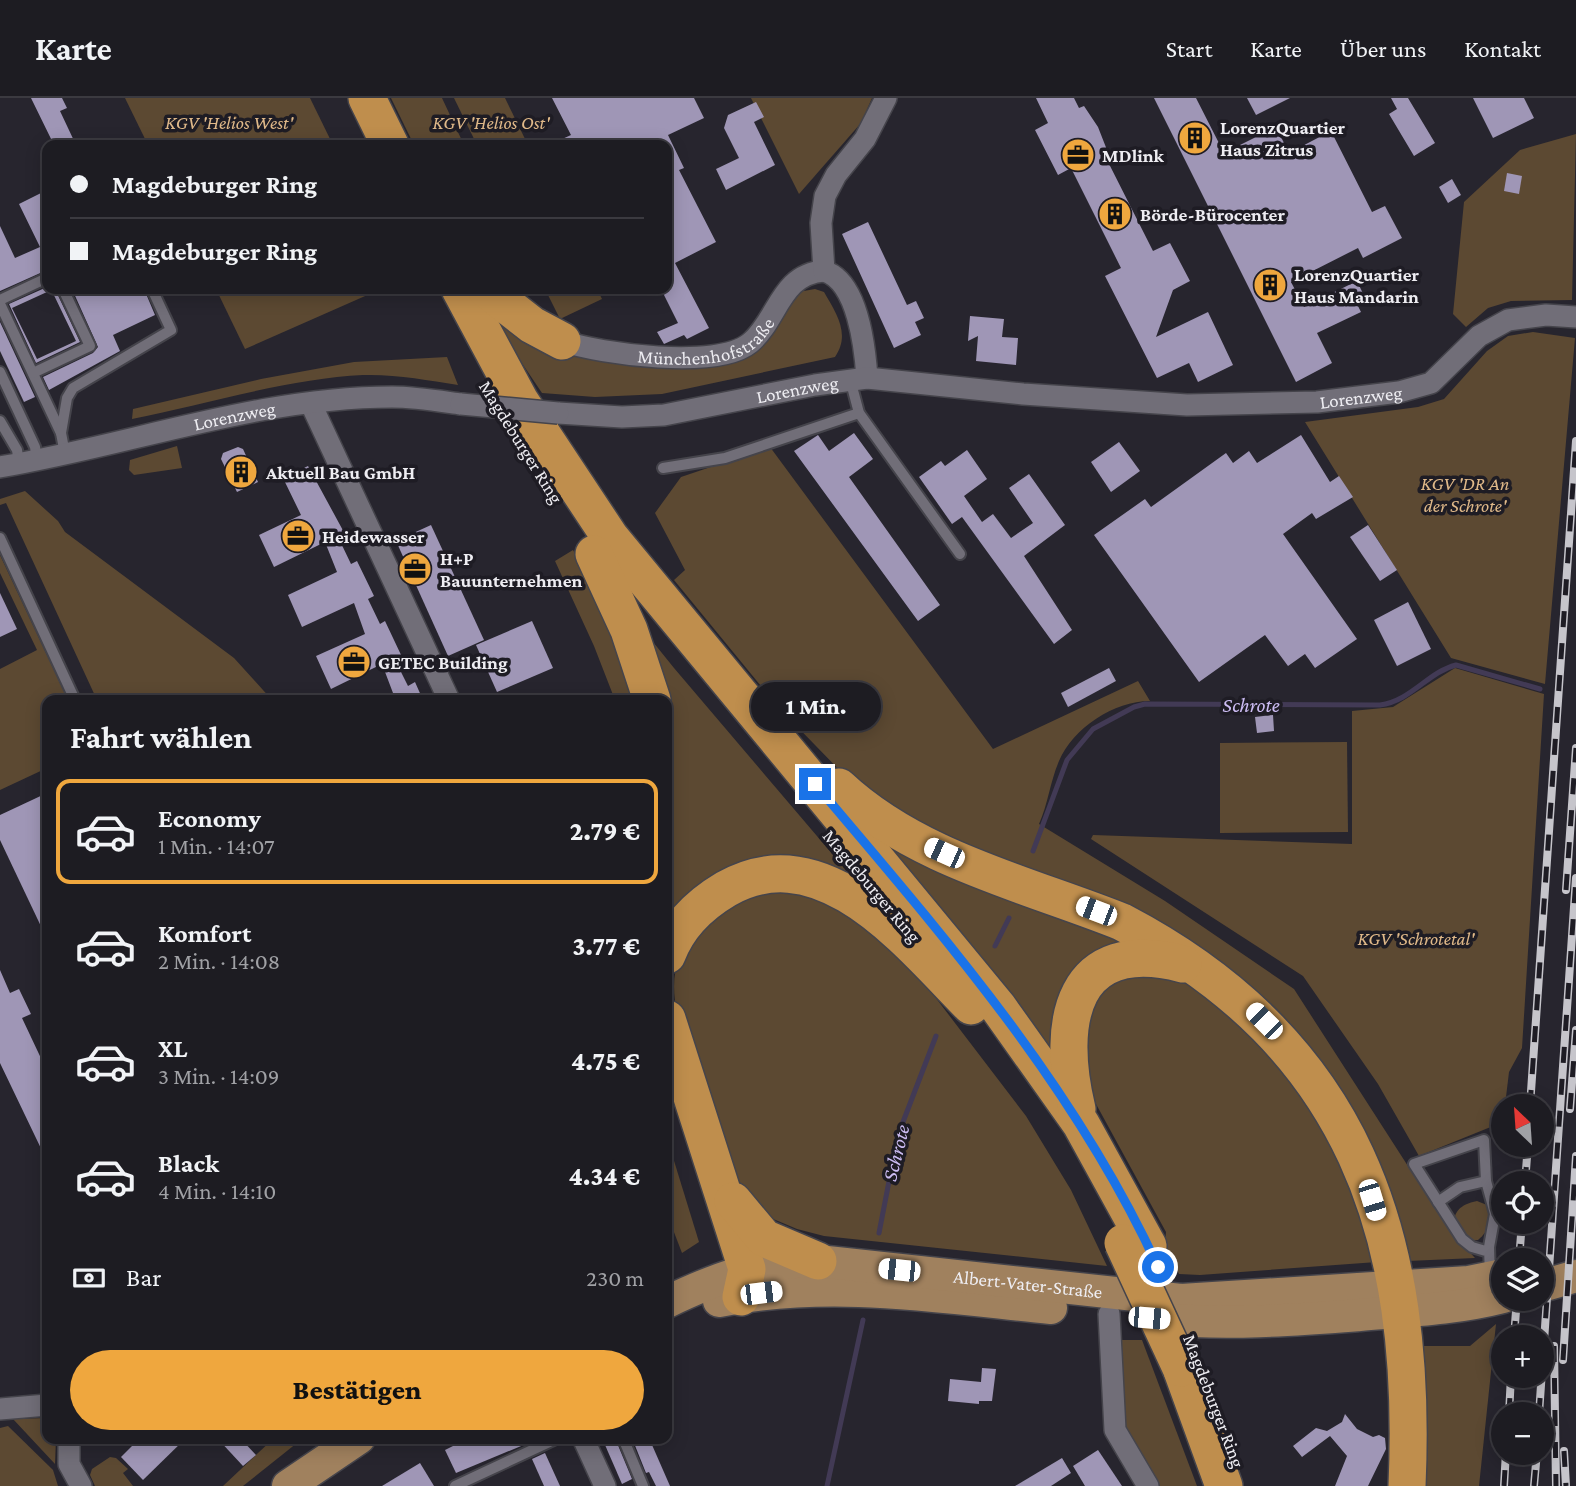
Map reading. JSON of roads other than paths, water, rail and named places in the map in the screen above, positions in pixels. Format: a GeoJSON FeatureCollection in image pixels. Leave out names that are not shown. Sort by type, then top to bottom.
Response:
{"type":"FeatureCollection","features":[{"type":"Feature","properties":{"kind":"highway"},"geometry":{"type":"LineString","coordinates":[[343,98],[381,140]]}},
{"type":"Feature","properties":{"kind":"highway"},"geometry":{"type":"LineString","coordinates":[[367,98],[383,140]]}},
{"type":"Feature","properties":{"kind":"highway","name":"Magdeburger Ring"},"geometry":{"type":"LineString","coordinates":[[439,294],[499,409],[594,554],[974,1009],[1058,1127],[1136,1245]]}},
{"type":"Feature","properties":{"kind":"highway","name":"Magdeburger Ring"},"geometry":{"type":"LineString","coordinates":[[463,294],[513,390],[574,486],[641,577],[998,1007],[1081,1124],[1245,1486]]}},
{"type":"Feature","properties":{"kind":"highway"},"geometry":{"type":"LineString","coordinates":[[492,294],[532,325],[562,341]]}},
{"type":"Feature","properties":{"kind":"highway"},"geometry":{"type":"LineString","coordinates":[[594,554],[629,630],[650,695]]}},
{"type":"Feature","properties":{"kind":"highway"},"geometry":{"type":"LineString","coordinates":[[764,723],[868,813],[903,834],[944,853],[1122,922],[1198,968],[1236,996],[1276,1034],[1332,1108],[1362,1169],[1399,1299],[1405,1341],[1407,1486]]}},
{"type":"Feature","properties":{"kind":"highway"},"geometry":{"type":"LineString","coordinates":[[672,945],[684,922],[731,887],[763,877],[808,878],[846,892],[874,910],[974,1009]]}},
{"type":"Feature","properties":{"kind":"highway"},"geometry":{"type":"LineString","coordinates":[[1081,1124],[1072,1086],[1067,1037],[1070,1016],[1081,990],[1104,969],[1130,959],[1163,959],[1198,968]]}},
{"type":"Feature","properties":{"kind":"highway"},"geometry":{"type":"LineString","coordinates":[[672,1034],[717,1177],[738,1281]]}},
{"type":"Feature","properties":{"kind":"highway"},"geometry":{"type":"LineString","coordinates":[[672,1105],[738,1281]]}},
{"type":"Feature","properties":{"kind":"highway"},"geometry":{"type":"LineString","coordinates":[[717,1177],[744,1217],[764,1238],[818,1261]]}},
{"type":"Feature","properties":{"kind":"highway","name":"Magdeburger Ring"},"geometry":{"type":"LineString","coordinates":[[1193,1369],[1224,1486]]}},
{"type":"Feature","properties":{"kind":"main road"},"geometry":{"type":"LineString","coordinates":[[1554,1262],[1576,1256]]}},
{"type":"Feature","properties":{"kind":"main road","name":"Albert-Vater-Straße"},"geometry":{"type":"LineString","coordinates":[[672,1311],[776,1262],[818,1261],[1181,1300],[1399,1299]]}},
{"type":"Feature","properties":{"kind":"main road"},"geometry":{"type":"LineString","coordinates":[[1554,1282],[1576,1276]]}},
{"type":"Feature","properties":{"kind":"main road"},"geometry":{"type":"LineString","coordinates":[[1399,1299],[1491,1277]]}},
{"type":"Feature","properties":{"kind":"main road","name":"Albert-Vater-Straße"},"geometry":{"type":"LineString","coordinates":[[672,1301],[738,1281],[799,1290],[858,1289],[1109,1314],[1236,1323],[1399,1299]]}},
{"type":"Feature","properties":{"kind":"main road"},"geometry":{"type":"LineString","coordinates":[[288,1486],[346,1444]]}},
{"type":"Feature","properties":{"kind":"street"},"geometry":{"type":"LineString","coordinates":[[858,378],[859,321],[841,284],[824,271],[821,223],[825,197],[836,175],[865,139],[886,98]]}},
{"type":"Feature","properties":{"kind":"street","name":"Münchenhofstraße"},"geometry":{"type":"LineString","coordinates":[[562,341],[597,351],[634,356],[712,354],[741,348],[761,332],[790,286],[812,273],[824,271]]}},
{"type":"Feature","properties":{"kind":"street","name":"Lorenzweg"},"geometry":{"type":"LineString","coordinates":[[19,463],[63,443],[258,411],[395,396],[622,417],[664,415],[858,378],[1013,393],[1187,405],[1317,402],[1399,392],[1431,383],[1479,336],[1508,320],[1546,315],[1576,317]]}},
{"type":"Feature","properties":{"kind":"street"},"geometry":{"type":"LineString","coordinates":[[311,404],[447,695]]}},
{"type":"Feature","properties":{"kind":"street"},"geometry":{"type":"LineString","coordinates":[[1109,1314],[1115,1430],[1148,1486]]}},
{"type":"Feature","properties":{"kind":"street"},"geometry":{"type":"LineString","coordinates":[[0,1409],[42,1405]]}},
{"type":"Feature","properties":{"kind":"street"},"geometry":{"type":"LineString","coordinates":[[69,1444],[69,1464],[80,1486]]}},
{"type":"Feature","properties":{"kind":"street"},"geometry":{"type":"LineString","coordinates":[[586,1444],[603,1485]]}},
{"type":"Feature","properties":{"kind":"lane"},"geometry":{"type":"LineString","coordinates":[[42,281],[0,302],[63,443]]}},
{"type":"Feature","properties":{"kind":"lane"},"geometry":{"type":"LineString","coordinates":[[33,373],[90,346],[65,294]]}},
{"type":"Feature","properties":{"kind":"lane"},"geometry":{"type":"LineString","coordinates":[[63,443],[67,398],[73,388],[171,330],[154,294]]}},
{"type":"Feature","properties":{"kind":"lane"},"geometry":{"type":"LineString","coordinates":[[0,372],[35,447],[19,463]]}},
{"type":"Feature","properties":{"kind":"lane"},"geometry":{"type":"LineString","coordinates":[[858,378],[859,413],[960,554]]}},
{"type":"Feature","properties":{"kind":"lane"},"geometry":{"type":"LineString","coordinates":[[663,468],[725,458],[859,413]]}},
{"type":"Feature","properties":{"kind":"lane"},"geometry":{"type":"LineString","coordinates":[[0,421],[16,450],[19,463]]}},
{"type":"Feature","properties":{"kind":"lane"},"geometry":{"type":"LineString","coordinates":[[0,538],[73,695]]}},
{"type":"Feature","properties":{"kind":"lane"},"geometry":{"type":"LineString","coordinates":[[1491,1270],[1474,1248],[1462,1239],[1414,1164],[1484,1140],[1486,1181],[1495,1214],[1496,1248]]}},
{"type":"Feature","properties":{"kind":"lane"},"geometry":{"type":"LineString","coordinates":[[1438,1202],[1457,1189],[1486,1181]]}},
{"type":"Feature","properties":{"kind":"lane"},"geometry":{"type":"LineString","coordinates":[[455,1486],[545,1444]]}},
{"type":"Feature","properties":{"kind":"lane"},"geometry":{"type":"LineString","coordinates":[[626,1444],[643,1486]]}},
{"type":"Feature","properties":{"kind":"waterway","name":"Schrote"},"geometry":{"type":"LineString","coordinates":[[1033,851],[1067,760],[1093,729],[1134,707],[1145,704],[1380,705],[1401,698],[1456,665],[1540,689]]}},
{"type":"Feature","properties":{"kind":"waterway","name":"Schrote"},"geometry":{"type":"LineString","coordinates":[[995,946],[1009,918]]}},
{"type":"Feature","properties":{"kind":"waterway","name":"Schrote"},"geometry":{"type":"LineString","coordinates":[[879,1233],[898,1135],[936,1036]]}},
{"type":"Feature","properties":{"kind":"waterway","name":"Schrote"},"geometry":{"type":"LineString","coordinates":[[827,1486],[863,1320]]}},
{"type":"Feature","properties":{"kind":"railway"},"geometry":{"type":"LineString","coordinates":[[1531,1094],[1576,441]]}},
{"type":"Feature","properties":{"kind":"railway"},"geometry":{"type":"LineString","coordinates":[[1566,890],[1576,748]]}},
{"type":"Feature","properties":{"kind":"railway"},"geometry":{"type":"LineString","coordinates":[[1540,1402],[1576,878]]}},
{"type":"Feature","properties":{"kind":"railway"},"geometry":{"type":"LineString","coordinates":[[1570,1109],[1576,1030]]}},
{"type":"Feature","properties":{"kind":"railway"},"geometry":{"type":"LineString","coordinates":[[1563,1360],[1576,1156]]}},
{"type":"Feature","properties":{"kind":"railway"},"geometry":{"type":"LineString","coordinates":[[1526,1171],[1527,1157]]}},
{"type":"Feature","properties":{"kind":"railway"},"geometry":{"type":"LineString","coordinates":[[1520,1248],[1521,1234]]}},
{"type":"Feature","properties":{"kind":"railway"},"geometry":{"type":"LineString","coordinates":[[1515,1325],[1516,1311]]}},
{"type":"Feature","properties":{"kind":"railway"},"geometry":{"type":"LineString","coordinates":[[1554,1346],[1556,1486]]}},
{"type":"Feature","properties":{"kind":"railway"},"geometry":{"type":"LineString","coordinates":[[1510,1388],[1510,1402]]}},
{"type":"Feature","properties":{"kind":"railway"},"geometry":{"type":"LineString","coordinates":[[1564,1451],[1566,1486]]}},
{"type":"Feature","properties":{"kind":"railway"},"geometry":{"type":"LineString","coordinates":[[1504,1486],[1505,1465]]}},
{"type":"Feature","properties":{"kind":"railway"},"geometry":{"type":"LineString","coordinates":[[1534,1486],[1536,1465]]}},
{"type":"Feature","properties":{"kind":"place","name":"LorenzQuartier Haus Zitrus"},"geometry":{"type":"Point","coordinates":[1195,138]}},
{"type":"Feature","properties":{"kind":"place","name":"MDlink"},"geometry":{"type":"Point","coordinates":[1078,155]}},
{"type":"Feature","properties":{"kind":"place","name":"Börde-Bürocenter"},"geometry":{"type":"Point","coordinates":[1115,214]}},
{"type":"Feature","properties":{"kind":"place","name":"LorenzQuartier Haus Mandarin"},"geometry":{"type":"Point","coordinates":[1270,285]}},
{"type":"Feature","properties":{"kind":"place","name":"Aktuell Bau GmbH"},"geometry":{"type":"Point","coordinates":[241,472]}},
{"type":"Feature","properties":{"kind":"place","name":"Heidewasser"},"geometry":{"type":"Point","coordinates":[298,536]}},
{"type":"Feature","properties":{"kind":"place","name":"H+P Bauunternehmen"},"geometry":{"type":"Point","coordinates":[415,569]}},
{"type":"Feature","properties":{"kind":"place","name":"GETEC Building"},"geometry":{"type":"Point","coordinates":[354,662]}},
{"type":"Feature","properties":{"kind":"park label","name":"KGV 'Helios West'"},"geometry":{"type":"Point","coordinates":[229,122]}},
{"type":"Feature","properties":{"kind":"park label","name":"KGV 'Helios Ost'"},"geometry":{"type":"Point","coordinates":[491,122]}},
{"type":"Feature","properties":{"kind":"park label","name":"KGV 'DR An der Schrote'"},"geometry":{"type":"Point","coordinates":[1465,494]}},
{"type":"Feature","properties":{"kind":"park label","name":"KGV 'Schrotetal'"},"geometry":{"type":"Point","coordinates":[1416,938]}}]}
